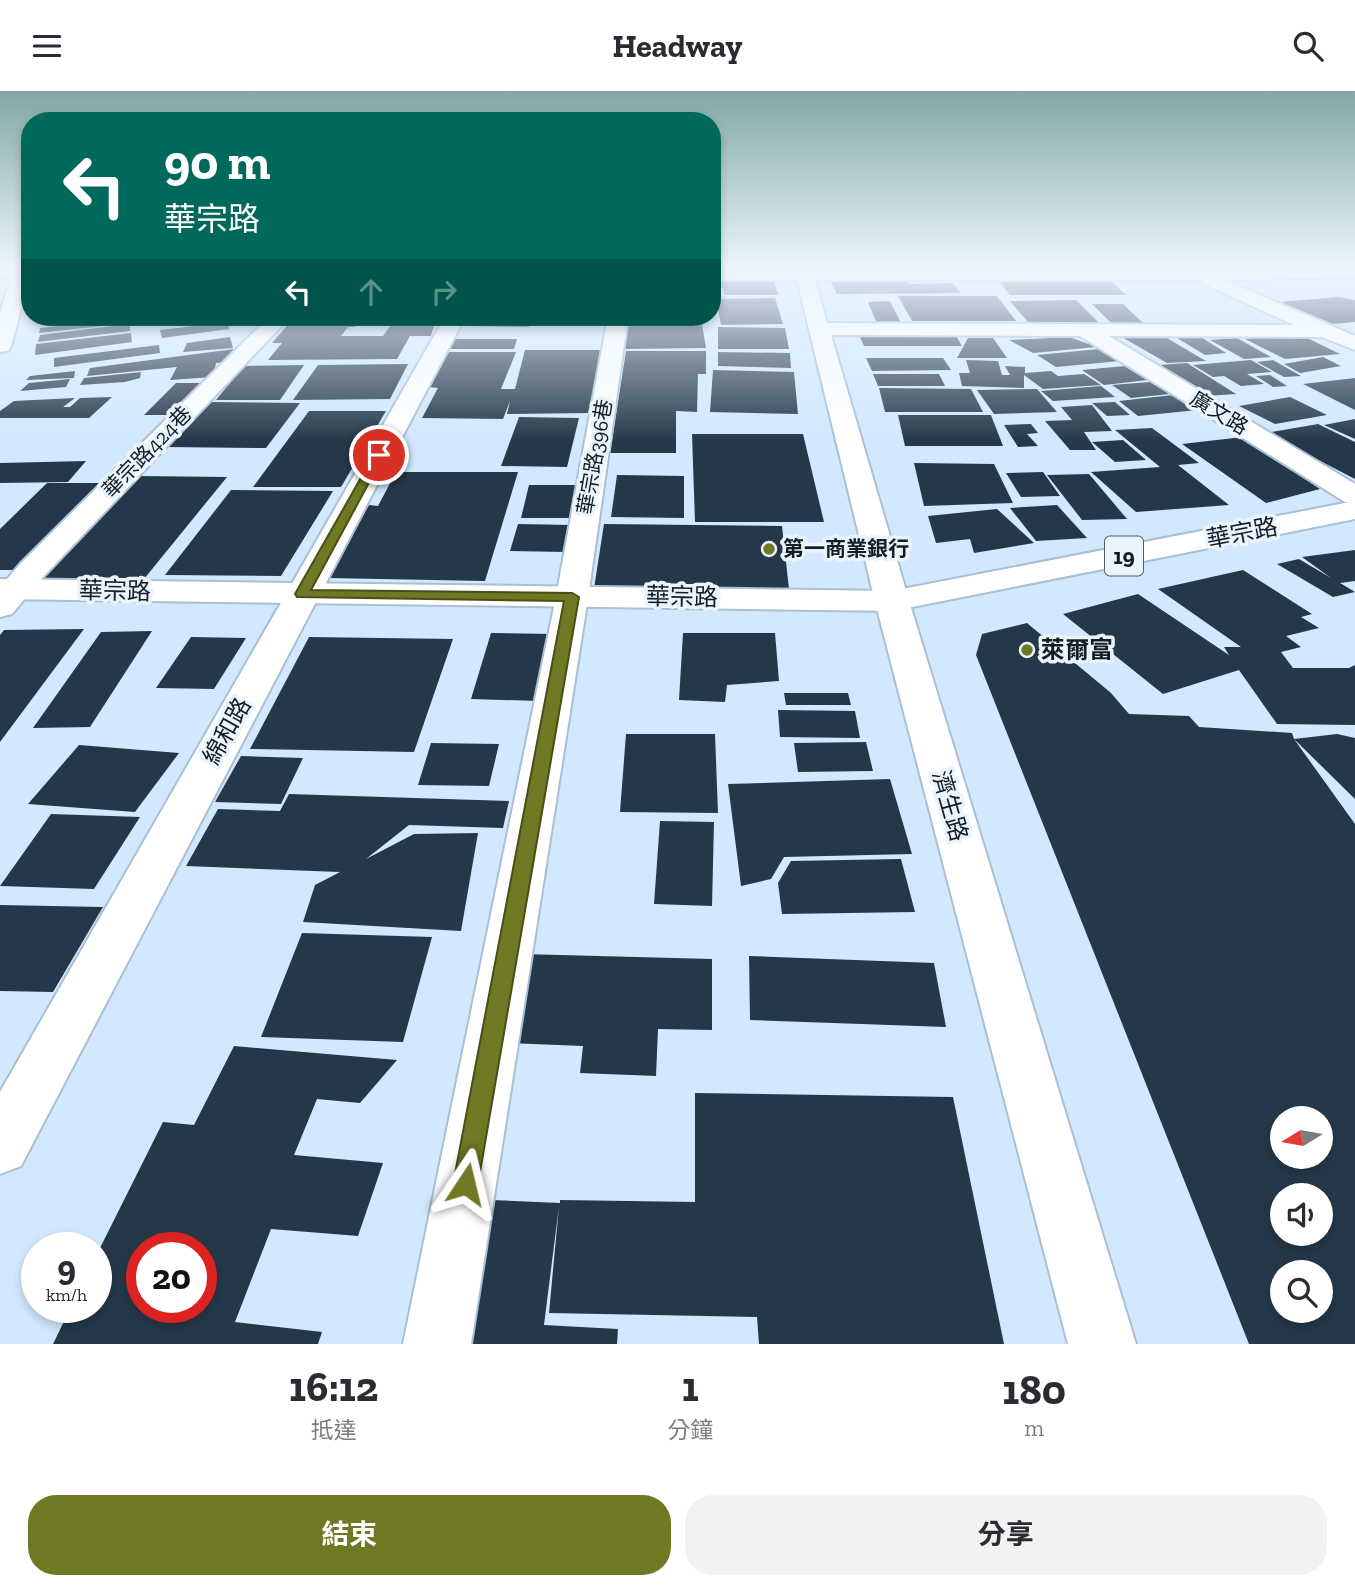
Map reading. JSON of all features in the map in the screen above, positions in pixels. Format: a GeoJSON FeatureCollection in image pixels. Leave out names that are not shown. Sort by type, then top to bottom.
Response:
{"type":"FeatureCollection","features":[{"type":"Feature","properties":{"kind":"street"},"geometry":{"type":"LineString","coordinates":[[0,346],[7,324]]}},
{"type":"Feature","properties":{"kind":"street","name":"濟生路"},"geometry":{"type":"LineString","coordinates":[[819,324],[892,601],[1102,1344]]}},
{"type":"Feature","properties":{"kind":"street"},"geometry":{"type":"LineString","coordinates":[[1312,324],[1355,344]]}},
{"type":"Feature","properties":{"kind":"street","name":"華宗路424巷"},"geometry":{"type":"LineString","coordinates":[[6,595],[271,326]]}},
{"type":"Feature","properties":{"kind":"street","name":"綿和路"},"geometry":{"type":"LineString","coordinates":[[0,1147],[450,326]]}},
{"type":"Feature","properties":{"kind":"street","name":"華宗路396巷"},"geometry":{"type":"LineString","coordinates":[[437,1344],[572,597],[617,326]]}},
{"type":"Feature","properties":{"kind":"street"},"geometry":{"type":"LineString","coordinates":[[820,329],[1326,331]]}},
{"type":"Feature","properties":{"kind":"street","name":"廣文路"},"geometry":{"type":"LineString","coordinates":[[1084,330],[1355,496]]}},
{"type":"Feature","properties":{"kind":"street","name":"華宗路"},"geometry":{"type":"LineString","coordinates":[[6,595],[593,595],[892,601],[1355,510]]}},
{"type":"Feature","properties":{"kind":"building"},"geometry":{"type":"Polygon","coordinates":[[[1030,324],[1100,324],[1103,327],[1033,328],[1030,324]]]}},
{"type":"Feature","properties":{"kind":"building"},"geometry":{"type":"Polygon","coordinates":[[[58,326],[103,326],[39,333],[40,328],[58,326]]]}},
{"type":"Feature","properties":{"kind":"building"},"geometry":{"type":"Polygon","coordinates":[[[130,326],[130,331],[38,342],[40,335],[130,326]]]}},
{"type":"Feature","properties":{"kind":"building"},"geometry":{"type":"Polygon","coordinates":[[[194,326],[229,326],[229,329],[162,338],[160,330],[194,326]]]}},
{"type":"Feature","properties":{"kind":"building"},"geometry":{"type":"Polygon","coordinates":[[[287,326],[356,326],[348,327],[341,336],[383,336],[390,326],[434,326],[431,336],[410,336],[397,359],[268,360],[282,343],[272,343],[287,326]]]}},
{"type":"Feature","properties":{"kind":"building"},"geometry":{"type":"Polygon","coordinates":[[[464,326],[530,326],[529,327],[464,326]]]}},
{"type":"Feature","properties":{"kind":"building"},"geometry":{"type":"Polygon","coordinates":[[[625,326],[702,326],[706,348],[625,349],[625,326]]]}},
{"type":"Feature","properties":{"kind":"building"},"geometry":{"type":"Polygon","coordinates":[[[718,327],[785,328],[789,349],[718,349],[718,327]]]}},
{"type":"Feature","properties":{"kind":"building"},"geometry":{"type":"Polygon","coordinates":[[[131,333],[132,342],[35,355],[36,344],[131,333]]]}},
{"type":"Feature","properties":{"kind":"building"},"geometry":{"type":"Polygon","coordinates":[[[955,334],[962,346],[864,346],[859,335],[955,334]]]}},
{"type":"Feature","properties":{"kind":"building"},"geometry":{"type":"Polygon","coordinates":[[[1160,334],[1206,361],[1167,363],[1120,336],[1160,334]]]}},
{"type":"Feature","properties":{"kind":"building"},"geometry":{"type":"Polygon","coordinates":[[[1196,334],[1226,353],[1205,355],[1172,335],[1196,334]]]}},
{"type":"Feature","properties":{"kind":"building"},"geometry":{"type":"Polygon","coordinates":[[[1299,334],[1340,354],[1285,359],[1245,339],[1299,334]]]}},
{"type":"Feature","properties":{"kind":"building"},"geometry":{"type":"Polygon","coordinates":[[[230,337],[233,348],[183,352],[187,343],[230,337]]]}},
{"type":"Feature","properties":{"kind":"building"},"geometry":{"type":"Polygon","coordinates":[[[1069,337],[1097,347],[1033,353],[1009,340],[1069,337]]]}},
{"type":"Feature","properties":{"kind":"building"},"geometry":{"type":"Polygon","coordinates":[[[968,338],[993,338],[1007,358],[957,358],[968,338]]]}},
{"type":"Feature","properties":{"kind":"building"},"geometry":{"type":"Polygon","coordinates":[[[1237,338],[1271,357],[1244,359],[1210,340],[1237,338]]]}},
{"type":"Feature","properties":{"kind":"building"},"geometry":{"type":"Polygon","coordinates":[[[454,339],[517,339],[514,349],[449,349],[454,339]]]}},
{"type":"Feature","properties":{"kind":"building"},"geometry":{"type":"Polygon","coordinates":[[[159,345],[160,353],[54,367],[54,358],[159,345]]]}},
{"type":"Feature","properties":{"kind":"building"},"geometry":{"type":"Polygon","coordinates":[[[234,349],[229,362],[216,363],[213,377],[170,380],[177,367],[87,376],[90,368],[234,349]]]}},
{"type":"Feature","properties":{"kind":"building"},"geometry":{"type":"Polygon","coordinates":[[[1099,349],[1120,361],[1056,367],[1037,355],[1099,349]]]}},
{"type":"Feature","properties":{"kind":"building"},"geometry":{"type":"Polygon","coordinates":[[[525,350],[600,350],[591,413],[507,414],[510,401],[503,419],[422,418],[438,388],[429,387],[449,352],[516,352],[501,389],[515,389],[525,350]]]}},
{"type":"Feature","properties":{"kind":"building"},"geometry":{"type":"Polygon","coordinates":[[[626,351],[706,351],[706,374],[698,374],[697,412],[676,411],[676,453],[610,453],[626,351]]]}},
{"type":"Feature","properties":{"kind":"building"},"geometry":{"type":"Polygon","coordinates":[[[718,352],[790,353],[791,368],[718,366],[718,352]]]}},
{"type":"Feature","properties":{"kind":"building"},"geometry":{"type":"Polygon","coordinates":[[[1323,357],[1341,366],[1300,373],[1284,364],[1323,357]]]}},
{"type":"Feature","properties":{"kind":"building"},"geometry":{"type":"Polygon","coordinates":[[[866,358],[943,358],[951,370],[872,371],[866,358]]]}},
{"type":"Feature","properties":{"kind":"building"},"geometry":{"type":"Polygon","coordinates":[[[966,360],[998,361],[1002,375],[1010,375],[1005,366],[1025,367],[1025,373],[1051,371],[1058,376],[1084,374],[1101,385],[1043,389],[1024,375],[1024,388],[962,386],[959,373],[970,373],[966,360]]]}},
{"type":"Feature","properties":{"kind":"building"},"geometry":{"type":"Polygon","coordinates":[[[1251,360],[1272,372],[1247,374],[1264,384],[1241,386],[1224,376],[1213,377],[1193,365],[1251,360]]]}},
{"type":"Feature","properties":{"kind":"building"},"geometry":{"type":"Polygon","coordinates":[[[1273,360],[1301,376],[1284,377],[1257,362],[1273,360]]]}},
{"type":"Feature","properties":{"kind":"building"},"geometry":{"type":"Polygon","coordinates":[[[1187,363],[1236,394],[1206,396],[1159,365],[1187,363]]]}},
{"type":"Feature","properties":{"kind":"building"},"geometry":{"type":"Polygon","coordinates":[[[408,364],[390,399],[293,400],[318,365],[408,364]]]}},
{"type":"Feature","properties":{"kind":"building"},"geometry":{"type":"Polygon","coordinates":[[[304,365],[280,400],[216,400],[244,366],[304,365]]]}},
{"type":"Feature","properties":{"kind":"building"},"geometry":{"type":"Polygon","coordinates":[[[1125,366],[1148,380],[1104,385],[1082,370],[1125,366]]]}},
{"type":"Feature","properties":{"kind":"building"},"geometry":{"type":"Polygon","coordinates":[[[713,370],[794,372],[798,414],[710,412],[713,370]]]}},
{"type":"Feature","properties":{"kind":"building"},"geometry":{"type":"Polygon","coordinates":[[[75,371],[74,378],[26,380],[30,376],[75,371]]]}},
{"type":"Feature","properties":{"kind":"building"},"geometry":{"type":"Polygon","coordinates":[[[141,372],[140,378],[125,382],[80,385],[84,378],[141,372]]]}},
{"type":"Feature","properties":{"kind":"building"},"geometry":{"type":"Polygon","coordinates":[[[873,374],[939,374],[945,386],[878,386],[873,374]]]}},
{"type":"Feature","properties":{"kind":"building"},"geometry":{"type":"Polygon","coordinates":[[[1270,375],[1287,386],[1273,387],[1256,376],[1270,375]]]}},
{"type":"Feature","properties":{"kind":"building"},"geometry":{"type":"Polygon","coordinates":[[[1355,378],[1355,410],[1303,384],[1355,378]]]}},
{"type":"Feature","properties":{"kind":"building"},"geometry":{"type":"Polygon","coordinates":[[[70,379],[66,387],[20,391],[29,383],[70,379]]]}},
{"type":"Feature","properties":{"kind":"building"},"geometry":{"type":"Polygon","coordinates":[[[1150,382],[1170,394],[1131,398],[1112,385],[1150,382]]]}},
{"type":"Feature","properties":{"kind":"building"},"geometry":{"type":"Polygon","coordinates":[[[176,383],[201,383],[170,415],[144,415],[176,383]]]}},
{"type":"Feature","properties":{"kind":"building"},"geometry":{"type":"Polygon","coordinates":[[[1101,386],[1115,397],[1053,401],[1041,391],[1101,386]]]}},
{"type":"Feature","properties":{"kind":"building"},"geometry":{"type":"Polygon","coordinates":[[[879,388],[971,389],[983,412],[885,412],[879,388]]]}},
{"type":"Feature","properties":{"kind":"building"},"geometry":{"type":"Polygon","coordinates":[[[1037,389],[1057,412],[994,414],[977,390],[1037,389]]]}},
{"type":"Feature","properties":{"kind":"building"},"geometry":{"type":"Polygon","coordinates":[[[1173,395],[1198,410],[1138,416],[1119,401],[1173,395]]]}},
{"type":"Feature","properties":{"kind":"building"},"geometry":{"type":"Polygon","coordinates":[[[112,397],[89,418],[0,418],[0,411],[14,401],[75,398],[63,407],[70,407],[80,398],[112,397]]]}},
{"type":"Feature","properties":{"kind":"building"},"geometry":{"type":"Polygon","coordinates":[[[1290,397],[1327,415],[1275,424],[1239,406],[1290,397]]]}},
{"type":"Feature","properties":{"kind":"building"},"geometry":{"type":"Polygon","coordinates":[[[209,402],[300,403],[266,448],[166,447],[209,402]]]}},
{"type":"Feature","properties":{"kind":"building"},"geometry":{"type":"Polygon","coordinates":[[[1115,402],[1130,415],[1107,416],[1092,403],[1115,402]]]}},
{"type":"Feature","properties":{"kind":"building"},"geometry":{"type":"Polygon","coordinates":[[[1092,405],[1112,431],[1084,432],[1096,450],[1070,450],[1045,421],[1072,420],[1061,407],[1092,405]]]}},
{"type":"Feature","properties":{"kind":"building"},"geometry":{"type":"Polygon","coordinates":[[[309,411],[386,411],[341,487],[253,487],[309,411]]]}},
{"type":"Feature","properties":{"kind":"building"},"geometry":{"type":"Polygon","coordinates":[[[898,415],[991,415],[1003,446],[905,446],[898,415]]]}},
{"type":"Feature","properties":{"kind":"building"},"geometry":{"type":"Polygon","coordinates":[[[519,417],[579,418],[567,467],[501,466],[519,417]]]}},
{"type":"Feature","properties":{"kind":"building"},"geometry":{"type":"Polygon","coordinates":[[[1355,419],[1355,439],[1324,425],[1355,419]]]}},
{"type":"Feature","properties":{"kind":"building"},"geometry":{"type":"Polygon","coordinates":[[[1031,424],[1038,433],[1027,434],[1038,446],[1018,447],[1004,425],[1031,424]]]}},
{"type":"Feature","properties":{"kind":"building"},"geometry":{"type":"Polygon","coordinates":[[[1318,424],[1355,442],[1355,479],[1266,433],[1318,424]]]}},
{"type":"Feature","properties":{"kind":"building"},"geometry":{"type":"Polygon","coordinates":[[[1152,428],[1199,463],[1178,465],[1229,505],[1136,512],[1091,472],[1160,467],[1115,430],[1152,428]]]}},
{"type":"Feature","properties":{"kind":"building"},"geometry":{"type":"Polygon","coordinates":[[[692,434],[803,434],[824,522],[695,522],[692,434]]]}},
{"type":"Feature","properties":{"kind":"building"},"geometry":{"type":"Polygon","coordinates":[[[1243,437],[1320,489],[1266,503],[1182,444],[1243,437]]]}},
{"type":"Feature","properties":{"kind":"building"},"geometry":{"type":"Polygon","coordinates":[[[1123,440],[1146,460],[1115,462],[1092,442],[1123,440]]]}},
{"type":"Feature","properties":{"kind":"building"},"geometry":{"type":"Polygon","coordinates":[[[86,461],[68,482],[0,483],[0,463],[86,461]]]}},
{"type":"Feature","properties":{"kind":"building"},"geometry":{"type":"Polygon","coordinates":[[[914,463],[994,464],[1013,503],[924,506],[914,463]]]}},
{"type":"Feature","properties":{"kind":"building"},"geometry":{"type":"Polygon","coordinates":[[[396,472],[518,472],[485,581],[327,578],[369,505],[378,506],[396,472]]]}},
{"type":"Feature","properties":{"kind":"building"},"geometry":{"type":"Polygon","coordinates":[[[1043,472],[1060,496],[1021,497],[1006,473],[1043,472]]]}},
{"type":"Feature","properties":{"kind":"building"},"geometry":{"type":"Polygon","coordinates":[[[1089,474],[1127,519],[1082,520],[1047,475],[1089,474]]]}},
{"type":"Feature","properties":{"kind":"building"},"geometry":{"type":"Polygon","coordinates":[[[617,475],[684,476],[684,518],[611,517],[617,475]]]}},
{"type":"Feature","properties":{"kind":"building"},"geometry":{"type":"Polygon","coordinates":[[[138,476],[227,477],[144,579],[39,578],[138,476]]]}},
{"type":"Feature","properties":{"kind":"building"},"geometry":{"type":"Polygon","coordinates":[[[47,483],[111,483],[32,570],[0,570],[0,529],[47,483]]]}},
{"type":"Feature","properties":{"kind":"building"},"geometry":{"type":"Polygon","coordinates":[[[529,485],[576,485],[571,518],[521,518],[529,485]]]}},
{"type":"Feature","properties":{"kind":"building"},"geometry":{"type":"Polygon","coordinates":[[[231,490],[333,491],[281,576],[165,575],[231,490]]]}},
{"type":"Feature","properties":{"kind":"building"},"geometry":{"type":"Polygon","coordinates":[[[1057,505],[1087,538],[1036,541],[1010,508],[1057,505]]]}},
{"type":"Feature","properties":{"kind":"building"},"geometry":{"type":"Polygon","coordinates":[[[997,509],[1034,543],[974,553],[970,539],[936,543],[928,516],[997,509]]]}},
{"type":"Feature","properties":{"kind":"building"},"geometry":{"type":"Polygon","coordinates":[[[518,524],[572,525],[566,552],[510,551],[518,524]]]}},
{"type":"Feature","properties":{"kind":"building"},"geometry":{"type":"Polygon","coordinates":[[[604,524],[782,526],[790,598],[593,595],[604,524]]]}},
{"type":"Feature","properties":{"kind":"building"},"geometry":{"type":"Polygon","coordinates":[[[1355,550],[1355,581],[1340,583],[1355,592],[1333,597],[1277,564],[1299,559],[1331,578],[1302,557],[1355,550]]]}},
{"type":"Feature","properties":{"kind":"building"},"geometry":{"type":"Polygon","coordinates":[[[1243,570],[1312,614],[1301,617],[1319,628],[1286,636],[1301,647],[1281,652],[1293,668],[1349,668],[1355,665],[1355,725],[1277,724],[1239,670],[1163,694],[1063,614],[1138,594],[1229,655],[1224,647],[1241,647],[1158,589],[1243,570]]]}},
{"type":"Feature","properties":{"kind":"building"},"geometry":{"type":"Polygon","coordinates":[[[1027,623],[1111,693],[1129,714],[1189,716],[1199,727],[1292,733],[1355,824],[1355,1344],[1249,1344],[976,655],[982,634],[1027,623]]]}},
{"type":"Feature","properties":{"kind":"building"},"geometry":{"type":"Polygon","coordinates":[[[84,629],[0,742],[0,635],[4,630],[84,629]]]}},
{"type":"Feature","properties":{"kind":"building"},"geometry":{"type":"Polygon","coordinates":[[[152,631],[90,727],[33,728],[101,632],[152,631]]]}},
{"type":"Feature","properties":{"kind":"building"},"geometry":{"type":"Polygon","coordinates":[[[491,633],[552,634],[538,701],[471,699],[491,633]]]}},
{"type":"Feature","properties":{"kind":"building"},"geometry":{"type":"Polygon","coordinates":[[[683,633],[775,633],[779,681],[727,685],[725,702],[679,700],[683,633]]]}},
{"type":"Feature","properties":{"kind":"building"},"geometry":{"type":"Polygon","coordinates":[[[191,637],[246,638],[214,689],[156,688],[191,637]]]}},
{"type":"Feature","properties":{"kind":"building"},"geometry":{"type":"Polygon","coordinates":[[[309,637],[453,639],[414,752],[250,749],[309,637]]]}},
{"type":"Feature","properties":{"kind":"building"},"geometry":{"type":"Polygon","coordinates":[[[784,693],[848,693],[851,705],[786,705],[784,693]]]}},
{"type":"Feature","properties":{"kind":"building"},"geometry":{"type":"Polygon","coordinates":[[[778,710],[855,711],[860,738],[780,737],[778,710]]]}},
{"type":"Feature","properties":{"kind":"building"},"geometry":{"type":"Polygon","coordinates":[[[626,734],[715,734],[718,813],[620,812],[626,734]]]}},
{"type":"Feature","properties":{"kind":"building"},"geometry":{"type":"Polygon","coordinates":[[[1337,734],[1355,738],[1355,799],[1294,739],[1337,734]]]}},
{"type":"Feature","properties":{"kind":"building"},"geometry":{"type":"Polygon","coordinates":[[[866,742],[873,771],[798,772],[794,743],[866,742]]]}},
{"type":"Feature","properties":{"kind":"building"},"geometry":{"type":"Polygon","coordinates":[[[431,743],[499,744],[489,786],[418,785],[431,743]]]}},
{"type":"Feature","properties":{"kind":"building"},"geometry":{"type":"Polygon","coordinates":[[[79,745],[179,753],[135,812],[28,804],[79,745]]]}},
{"type":"Feature","properties":{"kind":"building"},"geometry":{"type":"Polygon","coordinates":[[[241,756],[303,758],[281,804],[215,802],[241,756]]]}},
{"type":"Feature","properties":{"kind":"building"},"geometry":{"type":"Polygon","coordinates":[[[890,779],[912,854],[784,857],[771,879],[741,886],[728,784],[890,779]]]}},
{"type":"Feature","properties":{"kind":"building"},"geometry":{"type":"Polygon","coordinates":[[[289,794],[509,801],[503,828],[409,825],[366,859],[414,834],[478,833],[461,931],[303,922],[315,885],[340,872],[186,866],[218,809],[280,811],[289,794]]]}},
{"type":"Feature","properties":{"kind":"building"},"geometry":{"type":"Polygon","coordinates":[[[51,814],[140,817],[94,889],[0,886],[51,814]]]}},
{"type":"Feature","properties":{"kind":"building"},"geometry":{"type":"Polygon","coordinates":[[[660,821],[714,822],[712,906],[654,904],[660,821]]]}},
{"type":"Feature","properties":{"kind":"building"},"geometry":{"type":"Polygon","coordinates":[[[901,859],[915,912],[782,914],[778,883],[791,861],[901,859]]]}},
{"type":"Feature","properties":{"kind":"building"},"geometry":{"type":"Polygon","coordinates":[[[0,905],[103,907],[53,992],[0,991],[0,905]]]}},
{"type":"Feature","properties":{"kind":"building"},"geometry":{"type":"Polygon","coordinates":[[[302,933],[432,937],[403,1042],[261,1037],[302,933]]]}},
{"type":"Feature","properties":{"kind":"building"},"geometry":{"type":"Polygon","coordinates":[[[522,954],[712,959],[712,1030],[658,1029],[656,1076],[580,1073],[583,1046],[505,1043],[522,954]]]}},
{"type":"Feature","properties":{"kind":"building"},"geometry":{"type":"Polygon","coordinates":[[[749,956],[934,963],[946,1027],[750,1020],[749,956]]]}},
{"type":"Feature","properties":{"kind":"building"},"geometry":{"type":"Polygon","coordinates":[[[234,1046],[397,1060],[360,1103],[317,1099],[294,1155],[383,1163],[358,1236],[271,1229],[235,1322],[322,1332],[318,1344],[53,1344],[63,1323],[112,1323],[112,1232],[108,1232],[163,1122],[194,1125],[234,1046]]]}},
{"type":"Feature","properties":{"kind":"building"},"geometry":{"type":"Polygon","coordinates":[[[695,1093],[953,1097],[1004,1344],[759,1344],[757,1317],[549,1313],[559,1206],[544,1325],[618,1329],[617,1344],[439,1344],[467,1199],[560,1203],[560,1200],[695,1202],[695,1093]]]}},
{"type":"Feature","properties":{"kind":"place","name":"第一商業銀行"},"geometry":{"type":"Point","coordinates":[769,549]}},
{"type":"Feature","properties":{"kind":"place","name":"萊爾富"},"geometry":{"type":"Point","coordinates":[1027,650]}},
{"type":"Feature","properties":{"kind":"route"},"geometry":{"type":"LineString","coordinates":[[379,455],[302,594],[572,597],[466,1184]]}}]}
